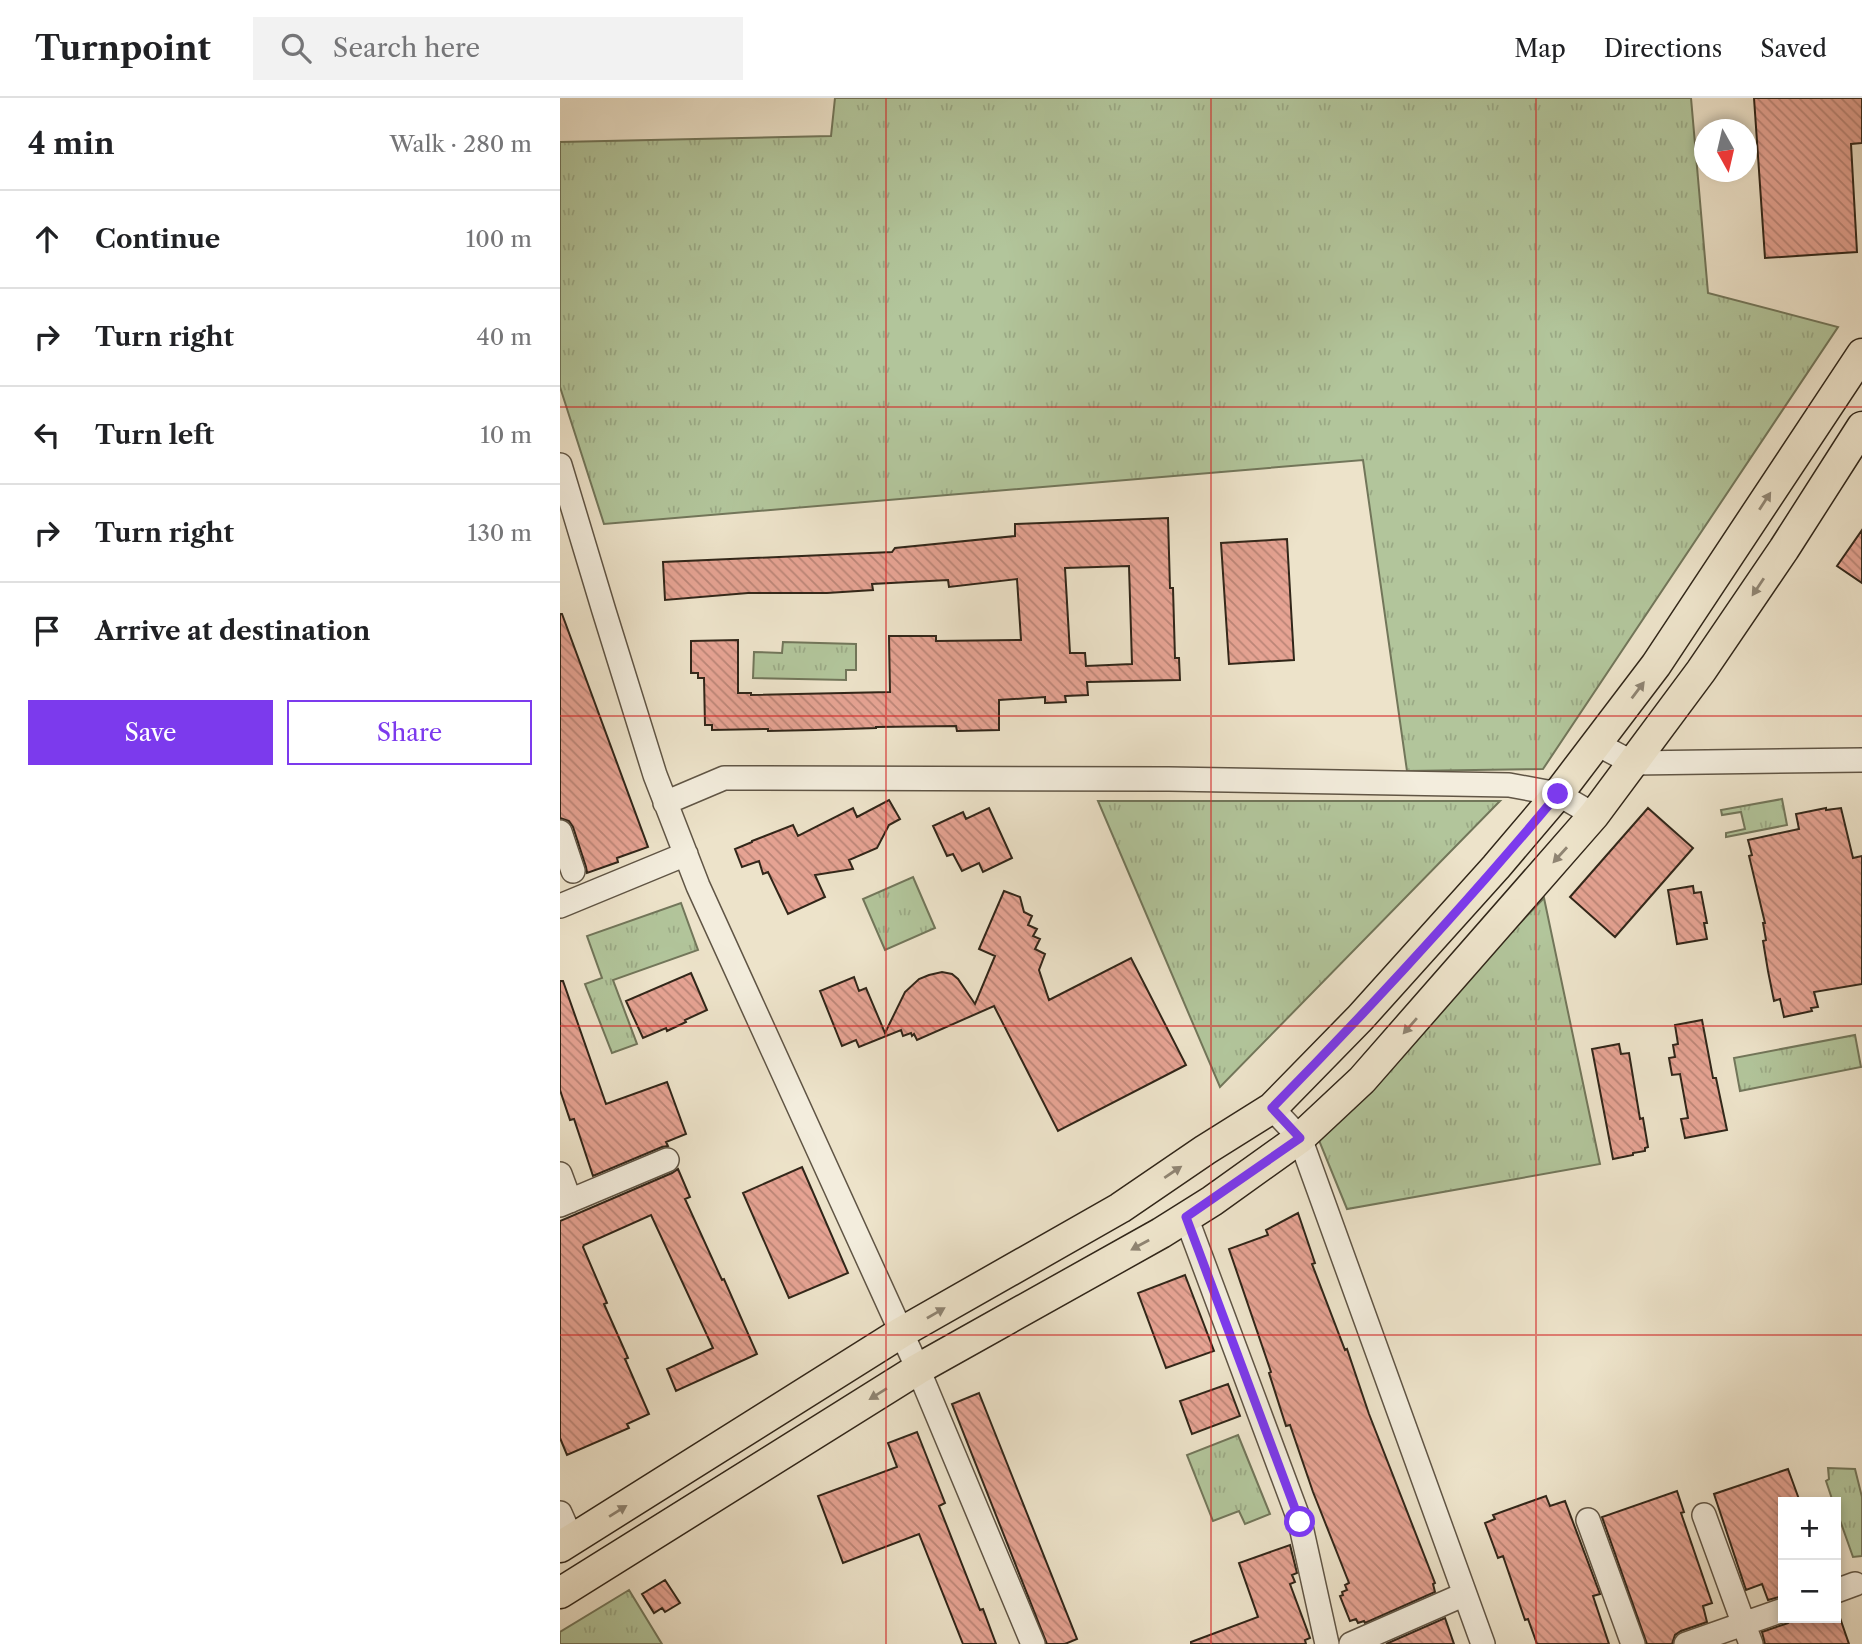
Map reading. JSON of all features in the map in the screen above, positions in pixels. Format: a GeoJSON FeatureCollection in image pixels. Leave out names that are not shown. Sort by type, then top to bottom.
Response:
{"type":"FeatureCollection","features":[{"type":"Feature","properties":{"kind":"main road"},"geometry":{"type":"LineString","coordinates":[[564,1534],[902,1332],[1120,1208],[1272,1108],[1360,1018],[1558,794],[1656,665],[1862,354]]}},
{"type":"Feature","properties":{"kind":"main road"},"geometry":{"type":"LineString","coordinates":[[560,1593],[918,1369],[1161,1233],[1300,1138],[1363,1080],[1594,815],[1701,671],[1862,427]]}},
{"type":"Feature","properties":{"kind":"street"},"geometry":{"type":"LineString","coordinates":[[560,465],[665,803],[710,911],[902,1332],[1033,1644]]}},
{"type":"Feature","properties":{"kind":"street"},"geometry":{"type":"LineString","coordinates":[[1597,744],[1633,763],[1862,760]]}},
{"type":"Feature","properties":{"kind":"street"},"geometry":{"type":"LineString","coordinates":[[665,803],[724,778],[1169,779],[1509,785],[1558,794],[1594,815]]}},
{"type":"Feature","properties":{"kind":"street"},"geometry":{"type":"LineString","coordinates":[[560,832],[573,871]]}},
{"type":"Feature","properties":{"kind":"street"},"geometry":{"type":"LineString","coordinates":[[560,906],[686,854]]}},
{"type":"Feature","properties":{"kind":"street"},"geometry":{"type":"LineString","coordinates":[[1272,1108],[1300,1138],[1483,1644]]}},
{"type":"Feature","properties":{"kind":"street"},"geometry":{"type":"LineString","coordinates":[[560,1174],[565,1203],[667,1160]]}},
{"type":"Feature","properties":{"kind":"street"},"geometry":{"type":"LineString","coordinates":[[1186,1217],[1300,1522],[1327,1644]]}},
{"type":"Feature","properties":{"kind":"street"},"geometry":{"type":"LineString","coordinates":[[1704,1515],[1747,1634]]}},
{"type":"Feature","properties":{"kind":"street"},"geometry":{"type":"LineString","coordinates":[[1588,1520],[1633,1644]]}},
{"type":"Feature","properties":{"kind":"street"},"geometry":{"type":"LineString","coordinates":[[1351,1644],[1465,1594]]}},
{"type":"Feature","properties":{"kind":"street"},"geometry":{"type":"LineString","coordinates":[[1686,1644],[1747,1634],[1778,1613]]}},
{"type":"Feature","properties":{"kind":"green space"},"geometry":{"type":"Polygon","coordinates":[[[835,98],[1691,98],[1694,182],[1698,182],[1708,293],[1838,327],[1543,769],[1407,771],[1363,460],[604,524],[560,387],[560,142],[831,136],[835,98]]]}},
{"type":"Feature","properties":{"kind":"green space"},"geometry":{"type":"Polygon","coordinates":[[[783,642],[856,644],[856,670],[846,670],[846,680],[753,678],[754,652],[782,653],[783,642]]]}},
{"type":"Feature","properties":{"kind":"green space"},"geometry":{"type":"Polygon","coordinates":[[[1782,799],[1787,825],[1726,837],[1726,833],[1745,829],[1741,812],[1722,815],[1721,810],[1782,799]]]}},
{"type":"Feature","properties":{"kind":"green space"},"geometry":{"type":"Polygon","coordinates":[[[1098,801],[1500,801],[1220,1087],[1098,801]]]}},
{"type":"Feature","properties":{"kind":"green space"},"geometry":{"type":"Polygon","coordinates":[[[913,877],[935,928],[885,950],[863,899],[913,877]]]}},
{"type":"Feature","properties":{"kind":"green space"},"geometry":{"type":"Polygon","coordinates":[[[1544,898],[1600,1164],[1347,1209],[1318,1138],[1544,898]]]}},
{"type":"Feature","properties":{"kind":"green space"},"geometry":{"type":"Polygon","coordinates":[[[681,903],[698,950],[613,980],[637,1044],[612,1053],[585,984],[602,978],[587,936],[681,903]]]}},
{"type":"Feature","properties":{"kind":"green space"},"geometry":{"type":"Polygon","coordinates":[[[1855,1035],[1861,1067],[1740,1091],[1734,1058],[1855,1035]]]}},
{"type":"Feature","properties":{"kind":"green space"},"geometry":{"type":"Polygon","coordinates":[[[1238,1435],[1270,1514],[1245,1524],[1239,1511],[1213,1521],[1187,1455],[1238,1435]]]}},
{"type":"Feature","properties":{"kind":"green space"},"geometry":{"type":"Polygon","coordinates":[[[1828,1468],[1855,1469],[1862,1497],[1862,1556],[1853,1557],[1841,1523],[1841,1497],[1831,1497],[1826,1481],[1829,1479],[1828,1468]]]}},
{"type":"Feature","properties":{"kind":"green space"},"geometry":{"type":"Polygon","coordinates":[[[629,1590],[662,1644],[560,1644],[560,1632],[629,1590]]]}},
{"type":"Feature","properties":{"kind":"building"},"geometry":{"type":"Polygon","coordinates":[[[1754,98],[1862,98],[1862,143],[1851,144],[1857,252],[1765,258],[1754,98]]]}},
{"type":"Feature","properties":{"kind":"building"},"geometry":{"type":"Polygon","coordinates":[[[1168,518],[1175,658],[1179,658],[1180,680],[1087,682],[1088,695],[1065,696],[1066,702],[1045,703],[1045,697],[999,700],[999,730],[957,731],[956,726],[768,731],[712,730],[712,725],[705,725],[704,678],[698,678],[698,673],[691,673],[691,641],[738,640],[738,693],[890,692],[889,636],[936,636],[936,641],[1021,640],[1017,579],[949,587],[948,580],[872,584],[873,590],[748,593],[665,600],[663,562],[892,552],[895,548],[1015,536],[1015,524],[1168,518]],[[1129,566],[1065,568],[1070,653],[1085,653],[1086,666],[1132,664],[1129,566]]]}},
{"type":"Feature","properties":{"kind":"building"},"geometry":{"type":"Polygon","coordinates":[[[1862,530],[1862,583],[1837,566],[1862,530]]]}},
{"type":"Feature","properties":{"kind":"building"},"geometry":{"type":"Polygon","coordinates":[[[1287,539],[1294,660],[1229,664],[1221,543],[1287,539]]]}},
{"type":"Feature","properties":{"kind":"building"},"geometry":{"type":"Polygon","coordinates":[[[560,614],[648,847],[587,873],[573,827],[569,821],[560,818],[560,614]]]}},
{"type":"Feature","properties":{"kind":"building"},"geometry":{"type":"Polygon","coordinates":[[[889,800],[900,819],[889,825],[877,848],[849,860],[853,869],[815,875],[825,897],[788,914],[768,872],[763,874],[759,861],[742,867],[735,849],[793,825],[798,836],[853,808],[857,817],[889,800]]]}},
{"type":"Feature","properties":{"kind":"building"},"geometry":{"type":"Polygon","coordinates":[[[989,808],[1012,858],[983,872],[979,863],[962,871],[953,854],[947,856],[933,826],[963,812],[966,819],[989,808]]]}},
{"type":"Feature","properties":{"kind":"building"},"geometry":{"type":"Polygon","coordinates":[[[1648,808],[1693,848],[1615,937],[1570,897],[1648,808]]]}},
{"type":"Feature","properties":{"kind":"building"},"geometry":{"type":"Polygon","coordinates":[[[1841,808],[1853,858],[1862,856],[1862,984],[1814,992],[1818,1007],[1811,1008],[1812,1011],[1784,1017],[1780,999],[1774,1001],[1763,941],[1766,940],[1765,923],[1749,856],[1752,855],[1748,840],[1799,829],[1796,814],[1841,808]]]}},
{"type":"Feature","properties":{"kind":"building"},"geometry":{"type":"Polygon","coordinates":[[[1693,886],[1694,893],[1701,892],[1707,939],[1677,944],[1668,890],[1693,886]]]}},
{"type":"Feature","properties":{"kind":"building"},"geometry":{"type":"Polygon","coordinates":[[[1004,891],[1020,897],[1024,912],[1032,916],[1028,925],[1037,929],[1033,936],[1040,939],[1035,949],[1045,954],[1039,970],[1049,1000],[1131,958],[1186,1065],[1058,1131],[994,1006],[917,1040],[911,1033],[903,1036],[901,1030],[859,1047],[856,1040],[842,1046],[820,991],[854,977],[859,991],[866,988],[885,1033],[905,992],[919,979],[929,975],[942,972],[952,974],[975,1004],[995,956],[979,949],[1004,891]]]}},
{"type":"Feature","properties":{"kind":"building"},"geometry":{"type":"Polygon","coordinates":[[[691,973],[707,1010],[667,1031],[666,1028],[643,1038],[626,1001],[691,973]]]}},
{"type":"Feature","properties":{"kind":"building"},"geometry":{"type":"Polygon","coordinates":[[[560,981],[563,981],[606,1104],[667,1082],[686,1134],[666,1142],[668,1146],[593,1176],[574,1119],[570,1120],[560,1090],[560,981]]]}},
{"type":"Feature","properties":{"kind":"building"},"geometry":{"type":"Polygon","coordinates":[[[1702,1020],[1713,1078],[1716,1078],[1727,1130],[1685,1138],[1681,1119],[1688,1118],[1680,1074],[1672,1075],[1669,1058],[1675,1057],[1673,1045],[1678,1044],[1675,1025],[1702,1020]]]}},
{"type":"Feature","properties":{"kind":"building"},"geometry":{"type":"Polygon","coordinates":[[[1619,1044],[1621,1054],[1629,1053],[1640,1119],[1643,1118],[1648,1147],[1645,1151],[1613,1159],[1592,1049],[1619,1044]]]}},
{"type":"Feature","properties":{"kind":"building"},"geometry":{"type":"Polygon","coordinates":[[[802,1167],[848,1273],[789,1298],[743,1193],[802,1167]]]}},
{"type":"Feature","properties":{"kind":"building"},"geometry":{"type":"Polygon","coordinates":[[[678,1169],[690,1197],[685,1199],[757,1354],[676,1391],[667,1369],[713,1348],[651,1215],[584,1245],[607,1303],[604,1304],[628,1358],[625,1359],[649,1414],[627,1424],[629,1428],[567,1455],[560,1438],[560,1221],[678,1169]]]}},
{"type":"Feature","properties":{"kind":"building"},"geometry":{"type":"Polygon","coordinates":[[[1298,1213],[1315,1263],[1312,1264],[1435,1583],[1435,1592],[1365,1623],[1358,1623],[1356,1619],[1350,1621],[1340,1596],[1347,1590],[1345,1585],[1349,1583],[1290,1425],[1286,1426],[1269,1373],[1271,1372],[1229,1249],[1268,1235],[1266,1230],[1298,1213]]]}},
{"type":"Feature","properties":{"kind":"building"},"geometry":{"type":"Polygon","coordinates":[[[1185,1275],[1214,1351],[1166,1368],[1138,1293],[1185,1275]]]}},
{"type":"Feature","properties":{"kind":"building"},"geometry":{"type":"Polygon","coordinates":[[[1228,1384],[1240,1416],[1192,1434],[1180,1401],[1228,1384]]]}},
{"type":"Feature","properties":{"kind":"building"},"geometry":{"type":"Polygon","coordinates":[[[979,1393],[1077,1639],[1065,1644],[1047,1644],[952,1404],[979,1393]]]}},
{"type":"Feature","properties":{"kind":"building"},"geometry":{"type":"Polygon","coordinates":[[[917,1432],[945,1503],[939,1506],[996,1644],[963,1644],[919,1534],[843,1563],[818,1496],[897,1467],[888,1443],[917,1432]]]}},
{"type":"Feature","properties":{"kind":"building"},"geometry":{"type":"Polygon","coordinates":[[[1788,1469],[1798,1497],[1778,1497],[1778,1597],[1768,1600],[1762,1584],[1746,1590],[1714,1494],[1788,1469]]]}},
{"type":"Feature","properties":{"kind":"building"},"geometry":{"type":"Polygon","coordinates":[[[1677,1491],[1684,1512],[1681,1513],[1712,1603],[1703,1606],[1707,1622],[1681,1631],[1675,1635],[1672,1644],[1647,1644],[1602,1517],[1677,1491]]]}},
{"type":"Feature","properties":{"kind":"building"},"geometry":{"type":"Polygon","coordinates":[[[1546,1496],[1550,1506],[1565,1501],[1600,1594],[1593,1596],[1609,1644],[1537,1644],[1528,1619],[1525,1620],[1503,1556],[1498,1558],[1485,1523],[1495,1519],[1493,1515],[1546,1496]]]}},
{"type":"Feature","properties":{"kind":"building"},"geometry":{"type":"Polygon","coordinates":[[[1290,1545],[1297,1573],[1292,1575],[1295,1582],[1290,1584],[1310,1638],[1305,1640],[1306,1644],[1191,1644],[1258,1617],[1239,1563],[1290,1545]]]}},
{"type":"Feature","properties":{"kind":"building"},"geometry":{"type":"Polygon","coordinates":[[[665,1580],[680,1603],[665,1612],[662,1608],[654,1613],[642,1594],[665,1580]]]}},
{"type":"Feature","properties":{"kind":"building"},"geometry":{"type":"Polygon","coordinates":[[[1445,1618],[1454,1644],[1386,1644],[1445,1618]]]}},
{"type":"Feature","properties":{"kind":"building"},"geometry":{"type":"Polygon","coordinates":[[[1841,1621],[1849,1644],[1765,1644],[1762,1632],[1788,1623],[1841,1623],[1841,1621]]]}},
{"type":"Feature","properties":{"kind":"route"},"geometry":{"type":"LineString","coordinates":[[1300,1522],[1186,1217],[1300,1138],[1272,1108],[1360,1018],[1558,794]]}}]}
